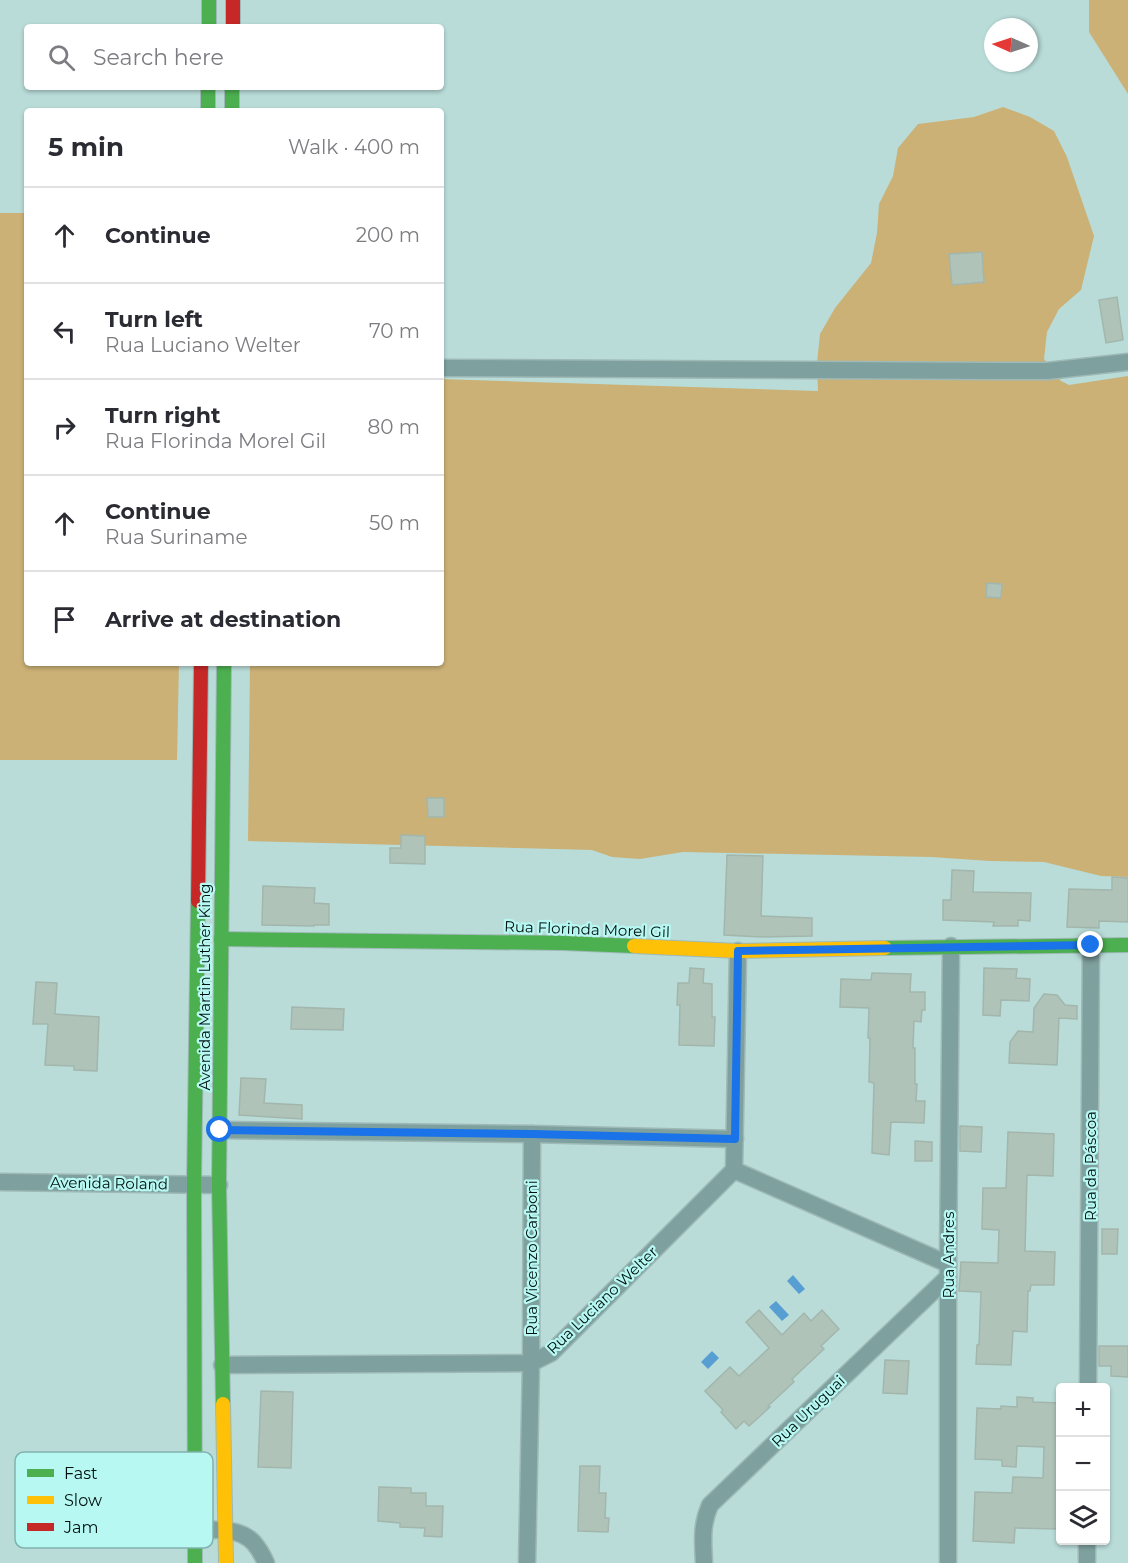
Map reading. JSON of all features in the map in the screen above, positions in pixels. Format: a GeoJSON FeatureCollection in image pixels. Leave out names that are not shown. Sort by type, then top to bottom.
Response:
{"type":"FeatureCollection","features":[{"type":"Feature","properties":{"kind":"main road"},"geometry":{"type":"LineString","coordinates":[[209,0],[209,24]]}},
{"type":"Feature","properties":{"kind":"main road"},"geometry":{"type":"LineString","coordinates":[[233,0],[233,24]]}},
{"type":"Feature","properties":{"kind":"main road"},"geometry":{"type":"LineString","coordinates":[[208,90],[208,108]]}},
{"type":"Feature","properties":{"kind":"main road"},"geometry":{"type":"LineString","coordinates":[[232,90],[232,108]]}},
{"type":"Feature","properties":{"kind":"main road","name":"Avenida Martin Luther King"},"geometry":{"type":"LineString","coordinates":[[195,1452],[194,1184],[201,666]]}},
{"type":"Feature","properties":{"kind":"main road","name":"Avenida Martin Luther King"},"geometry":{"type":"LineString","coordinates":[[224,666],[219,1185],[226,1563]]}},
{"type":"Feature","properties":{"kind":"main road","name":"Rua Florinda Morel Gil"},"geometry":{"type":"LineString","coordinates":[[221,939],[563,943],[738,951],[1128,945]]}},
{"type":"Feature","properties":{"kind":"street"},"geometry":{"type":"LineString","coordinates":[[444,368],[1047,371],[1128,362]]}},
{"type":"Feature","properties":{"kind":"street","name":"Rua da Páscoa"},"geometry":{"type":"LineString","coordinates":[[1088,1383],[1091,945]]}},
{"type":"Feature","properties":{"kind":"street","name":"Rua Andres"},"geometry":{"type":"LineString","coordinates":[[948,1563],[951,946]]}},
{"type":"Feature","properties":{"kind":"street"},"geometry":{"type":"LineString","coordinates":[[738,951],[734,1170],[948,1270]]}},
{"type":"Feature","properties":{"kind":"street"},"geometry":{"type":"LineString","coordinates":[[220,1130],[735,1139]]}},
{"type":"Feature","properties":{"kind":"street","name":"Rua Vicenzo Carboni"},"geometry":{"type":"LineString","coordinates":[[528,1563],[532,1134]]}},
{"type":"Feature","properties":{"kind":"street","name":"Rua Luciano Welter"},"geometry":{"type":"LineString","coordinates":[[222,1365],[531,1363],[551,1353],[734,1170]]}},
{"type":"Feature","properties":{"kind":"street","name":"Avenida Roland"},"geometry":{"type":"LineString","coordinates":[[0,1182],[219,1185]]}},
{"type":"Feature","properties":{"kind":"street","name":"Rua Uruguai"},"geometry":{"type":"LineString","coordinates":[[704,1563],[702,1529],[710,1505],[948,1270]]}},
{"type":"Feature","properties":{"kind":"street"},"geometry":{"type":"LineString","coordinates":[[213,1530],[226,1530],[244,1535],[253,1541],[266,1563]]}},
{"type":"Feature","properties":{"kind":"street"},"geometry":{"type":"LineString","coordinates":[[1087,1545],[1087,1563]]}},
{"type":"Feature","properties":{"kind":"shaded area"},"geometry":{"type":"Polygon","coordinates":[[[1089,0],[1128,0],[1128,94],[1089,32],[1089,0]]]}},
{"type":"Feature","properties":{"kind":"shaded area"},"geometry":{"type":"Polygon","coordinates":[[[1003,107],[1030,117],[1054,131],[1067,157],[1094,236],[1081,290],[1059,309],[1047,332],[1044,359],[1061,381],[1069,385],[1128,376],[1128,877],[1101,876],[1044,862],[931,857],[683,852],[640,859],[612,857],[592,850],[248,841],[250,666],[444,666],[444,379],[818,391],[817,363],[820,334],[835,308],[871,263],[877,233],[879,204],[893,176],[898,148],[918,124],[974,117],[1003,107]]]}},
{"type":"Feature","properties":{"kind":"shaded area"},"geometry":{"type":"Polygon","coordinates":[[[0,213],[24,213],[24,666],[179,666],[177,760],[0,760],[0,213]]]}},
{"type":"Feature","properties":{"kind":"water"},"geometry":{"type":"Polygon","coordinates":[[[793,1275],[805,1289],[799,1294],[787,1281],[793,1275]]]}},
{"type":"Feature","properties":{"kind":"water"},"geometry":{"type":"Polygon","coordinates":[[[776,1301],[789,1315],[782,1321],[769,1307],[776,1301]]]}},
{"type":"Feature","properties":{"kind":"water"},"geometry":{"type":"Polygon","coordinates":[[[712,1351],[719,1358],[708,1369],[701,1362],[712,1351]]]}},
{"type":"Feature","properties":{"kind":"building"},"geometry":{"type":"Polygon","coordinates":[[[982,252],[984,282],[952,285],[949,254],[982,252]]]}},
{"type":"Feature","properties":{"kind":"building"},"geometry":{"type":"Polygon","coordinates":[[[1117,297],[1123,340],[1106,343],[1099,300],[1117,297]]]}},
{"type":"Feature","properties":{"kind":"building"},"geometry":{"type":"Polygon","coordinates":[[[987,583],[1002,584],[1001,598],[986,597],[987,583]]]}},
{"type":"Feature","properties":{"kind":"building"},"geometry":{"type":"Polygon","coordinates":[[[427,798],[444,798],[444,817],[428,817],[427,798]]]}},
{"type":"Feature","properties":{"kind":"building"},"geometry":{"type":"Polygon","coordinates":[[[401,835],[425,836],[425,864],[390,863],[390,848],[401,848],[401,835]]]}},
{"type":"Feature","properties":{"kind":"building"},"geometry":{"type":"Polygon","coordinates":[[[727,855],[763,856],[761,916],[812,918],[812,936],[724,935],[727,855]]]}},
{"type":"Feature","properties":{"kind":"building"},"geometry":{"type":"Polygon","coordinates":[[[952,870],[974,871],[973,892],[1031,893],[1030,921],[1018,920],[1018,926],[993,926],[994,922],[943,920],[943,900],[951,900],[952,870]]]}},
{"type":"Feature","properties":{"kind":"building"},"geometry":{"type":"Polygon","coordinates":[[[1112,877],[1128,878],[1128,922],[1099,921],[1099,928],[1067,927],[1069,889],[1112,890],[1112,877]]]}},
{"type":"Feature","properties":{"kind":"building"},"geometry":{"type":"Polygon","coordinates":[[[263,886],[315,888],[314,903],[329,904],[329,925],[262,925],[263,886]]]}},
{"type":"Feature","properties":{"kind":"building"},"geometry":{"type":"Polygon","coordinates":[[[690,968],[704,969],[703,983],[712,984],[712,1017],[715,1017],[714,1046],[679,1045],[678,983],[689,983],[690,968]]]}},
{"type":"Feature","properties":{"kind":"building"},"geometry":{"type":"Polygon","coordinates":[[[984,968],[1017,969],[1016,978],[1030,979],[1029,1001],[1001,1000],[1000,1016],[983,1015],[984,968]]]}},
{"type":"Feature","properties":{"kind":"building"},"geometry":{"type":"Polygon","coordinates":[[[872,973],[911,974],[910,992],[925,992],[925,1010],[922,1010],[921,1022],[914,1021],[913,1048],[915,1048],[916,1101],[925,1101],[924,1123],[891,1122],[889,1155],[872,1153],[874,1083],[869,1082],[869,1008],[840,1007],[841,979],[871,980],[872,973]]]}},
{"type":"Feature","properties":{"kind":"building"},"geometry":{"type":"Polygon","coordinates":[[[36,982],[57,983],[55,1014],[99,1017],[97,1071],[74,1070],[74,1066],[45,1065],[48,1024],[33,1024],[36,982]]]}},
{"type":"Feature","properties":{"kind":"building"},"geometry":{"type":"Polygon","coordinates":[[[1044,994],[1057,995],[1065,1005],[1077,1006],[1077,1019],[1059,1018],[1057,1065],[1009,1063],[1010,1042],[1018,1031],[1033,1032],[1034,1008],[1044,994]]]}},
{"type":"Feature","properties":{"kind":"building"},"geometry":{"type":"Polygon","coordinates":[[[292,1007],[344,1009],[343,1030],[291,1029],[292,1007]]]}},
{"type":"Feature","properties":{"kind":"building"},"geometry":{"type":"Polygon","coordinates":[[[241,1078],[266,1079],[264,1103],[302,1105],[302,1119],[239,1115],[241,1078]]]}},
{"type":"Feature","properties":{"kind":"building"},"geometry":{"type":"Polygon","coordinates":[[[960,1126],[982,1127],[981,1152],[960,1151],[960,1126]]]}},
{"type":"Feature","properties":{"kind":"building"},"geometry":{"type":"Polygon","coordinates":[[[1008,1132],[1054,1134],[1053,1176],[1027,1175],[1025,1251],[1055,1252],[1054,1285],[1031,1285],[1028,1291],[1027,1332],[1013,1331],[1011,1365],[976,1364],[981,1292],[959,1291],[961,1262],[998,1263],[999,1230],[982,1229],[983,1188],[1006,1188],[1008,1132]]]}},
{"type":"Feature","properties":{"kind":"building"},"geometry":{"type":"Polygon","coordinates":[[[915,1141],[932,1142],[932,1161],[915,1161],[915,1141]]]}},
{"type":"Feature","properties":{"kind":"building"},"geometry":{"type":"Polygon","coordinates":[[[1102,1229],[1118,1229],[1117,1254],[1102,1254],[1102,1229]]]}},
{"type":"Feature","properties":{"kind":"building"},"geometry":{"type":"Polygon","coordinates":[[[759,1310],[782,1335],[804,1313],[811,1321],[822,1310],[839,1329],[821,1346],[824,1349],[792,1379],[794,1382],[768,1406],[770,1407],[749,1426],[744,1421],[736,1429],[721,1412],[723,1410],[705,1391],[730,1367],[739,1376],[769,1348],[746,1322],[759,1310]]]}},
{"type":"Feature","properties":{"kind":"building"},"geometry":{"type":"Polygon","coordinates":[[[1099,1346],[1128,1346],[1128,1377],[1111,1376],[1111,1366],[1099,1366],[1099,1346]]]}},
{"type":"Feature","properties":{"kind":"building"},"geometry":{"type":"Polygon","coordinates":[[[885,1360],[909,1361],[907,1394],[883,1393],[885,1360]]]}},
{"type":"Feature","properties":{"kind":"building"},"geometry":{"type":"Polygon","coordinates":[[[261,1391],[293,1392],[291,1468],[258,1467],[261,1391]]]}},
{"type":"Feature","properties":{"kind":"building"},"geometry":{"type":"Polygon","coordinates":[[[1017,1397],[1033,1398],[1033,1402],[1056,1403],[1056,1529],[1015,1528],[1014,1543],[973,1541],[975,1492],[1012,1493],[1013,1477],[1043,1478],[1044,1447],[1017,1446],[1016,1467],[1002,1466],[1002,1460],[975,1459],[977,1408],[1017,1407],[1017,1397]]]}},
{"type":"Feature","properties":{"kind":"building"},"geometry":{"type":"Polygon","coordinates":[[[580,1466],[600,1466],[599,1493],[606,1493],[605,1518],[609,1518],[608,1532],[578,1531],[580,1466]]]}},
{"type":"Feature","properties":{"kind":"building"},"geometry":{"type":"Polygon","coordinates":[[[379,1487],[411,1488],[411,1493],[426,1493],[426,1506],[443,1506],[442,1537],[424,1536],[425,1528],[400,1527],[400,1523],[378,1521],[379,1487]]]}},
{"type":"Feature","properties":{"kind":"traffic: fast"},"geometry":{"type":"LineString","coordinates":[[209,0],[209,24]]}},
{"type":"Feature","properties":{"kind":"traffic: fast"},"geometry":{"type":"LineString","coordinates":[[208,90],[208,108]]}},
{"type":"Feature","properties":{"kind":"traffic: fast"},"geometry":{"type":"LineString","coordinates":[[232,90],[232,108]]}},
{"type":"Feature","properties":{"kind":"traffic: fast"},"geometry":{"type":"LineString","coordinates":[[223,1404],[219,1185],[224,666]]}},
{"type":"Feature","properties":{"kind":"traffic: fast"},"geometry":{"type":"LineString","coordinates":[[195,1452],[194,1184],[198,901]]}},
{"type":"Feature","properties":{"kind":"traffic: fast"},"geometry":{"type":"LineString","coordinates":[[221,939],[634,946]]}},
{"type":"Feature","properties":{"kind":"traffic: fast"},"geometry":{"type":"LineString","coordinates":[[885,948],[1128,945]]}},
{"type":"Feature","properties":{"kind":"traffic: fast"},"geometry":{"type":"LineString","coordinates":[[195,1548],[195,1563]]}},
{"type":"Feature","properties":{"kind":"traffic: slow"},"geometry":{"type":"LineString","coordinates":[[634,946],[738,951],[885,948]]}},
{"type":"Feature","properties":{"kind":"traffic: slow"},"geometry":{"type":"LineString","coordinates":[[223,1404],[226,1563]]}},
{"type":"Feature","properties":{"kind":"traffic: jam"},"geometry":{"type":"LineString","coordinates":[[233,0],[233,24]]}},
{"type":"Feature","properties":{"kind":"traffic: jam"},"geometry":{"type":"LineString","coordinates":[[198,901],[201,666]]}},
{"type":"Feature","properties":{"kind":"route"},"geometry":{"type":"LineString","coordinates":[[220,1130],[735,1139],[738,951],[1091,945]]}}]}
